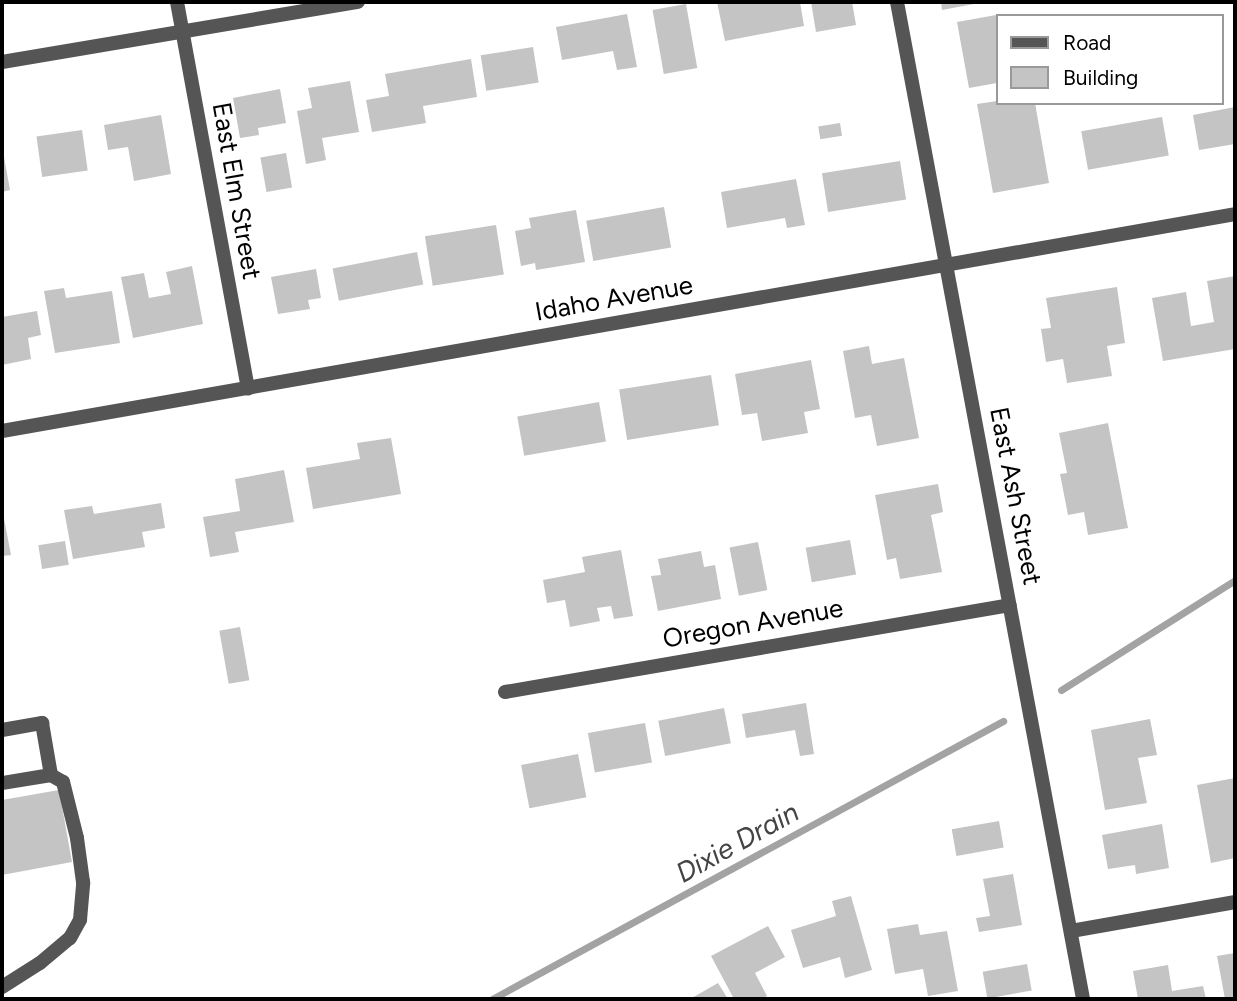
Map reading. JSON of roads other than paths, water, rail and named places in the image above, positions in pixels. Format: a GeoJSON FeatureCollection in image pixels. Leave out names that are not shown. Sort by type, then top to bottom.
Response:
{"type":"FeatureCollection","features":[{"type":"Feature","properties":{"kind":"street","name":"East Elm Street"},"geometry":{"type":"LineString","coordinates":[[177,2],[248,388]]}},
{"type":"Feature","properties":{"kind":"street"},"geometry":{"type":"LineString","coordinates":[[2,62],[358,2]]}},
{"type":"Feature","properties":{"kind":"street","name":"East Ash Street"},"geometry":{"type":"LineString","coordinates":[[897,2],[1083,999]]}},
{"type":"Feature","properties":{"kind":"street","name":"Idaho Avenue"},"geometry":{"type":"LineString","coordinates":[[2,431],[1235,214]]}},
{"type":"Feature","properties":{"kind":"street","name":"Oregon Avenue"},"geometry":{"type":"LineString","coordinates":[[505,692],[1010,605]]}},
{"type":"Feature","properties":{"kind":"street"},"geometry":{"type":"LineString","coordinates":[[2,730],[41,723],[51,775]]}},
{"type":"Feature","properties":{"kind":"street"},"geometry":{"type":"LineString","coordinates":[[2,783],[51,775],[64,782],[83,882],[80,920],[70,938],[40,963],[2,988]]}},
{"type":"Feature","properties":{"kind":"street"},"geometry":{"type":"LineString","coordinates":[[1071,931],[1235,902]]}},
{"type":"Feature","properties":{"kind":"waterway","name":"Dixie Drain"},"geometry":{"type":"LineString","coordinates":[[1061,690],[1235,580]]}},
{"type":"Feature","properties":{"kind":"waterway","name":"Dixie Drain"},"geometry":{"type":"LineString","coordinates":[[492,999],[1003,721]]}}]}
